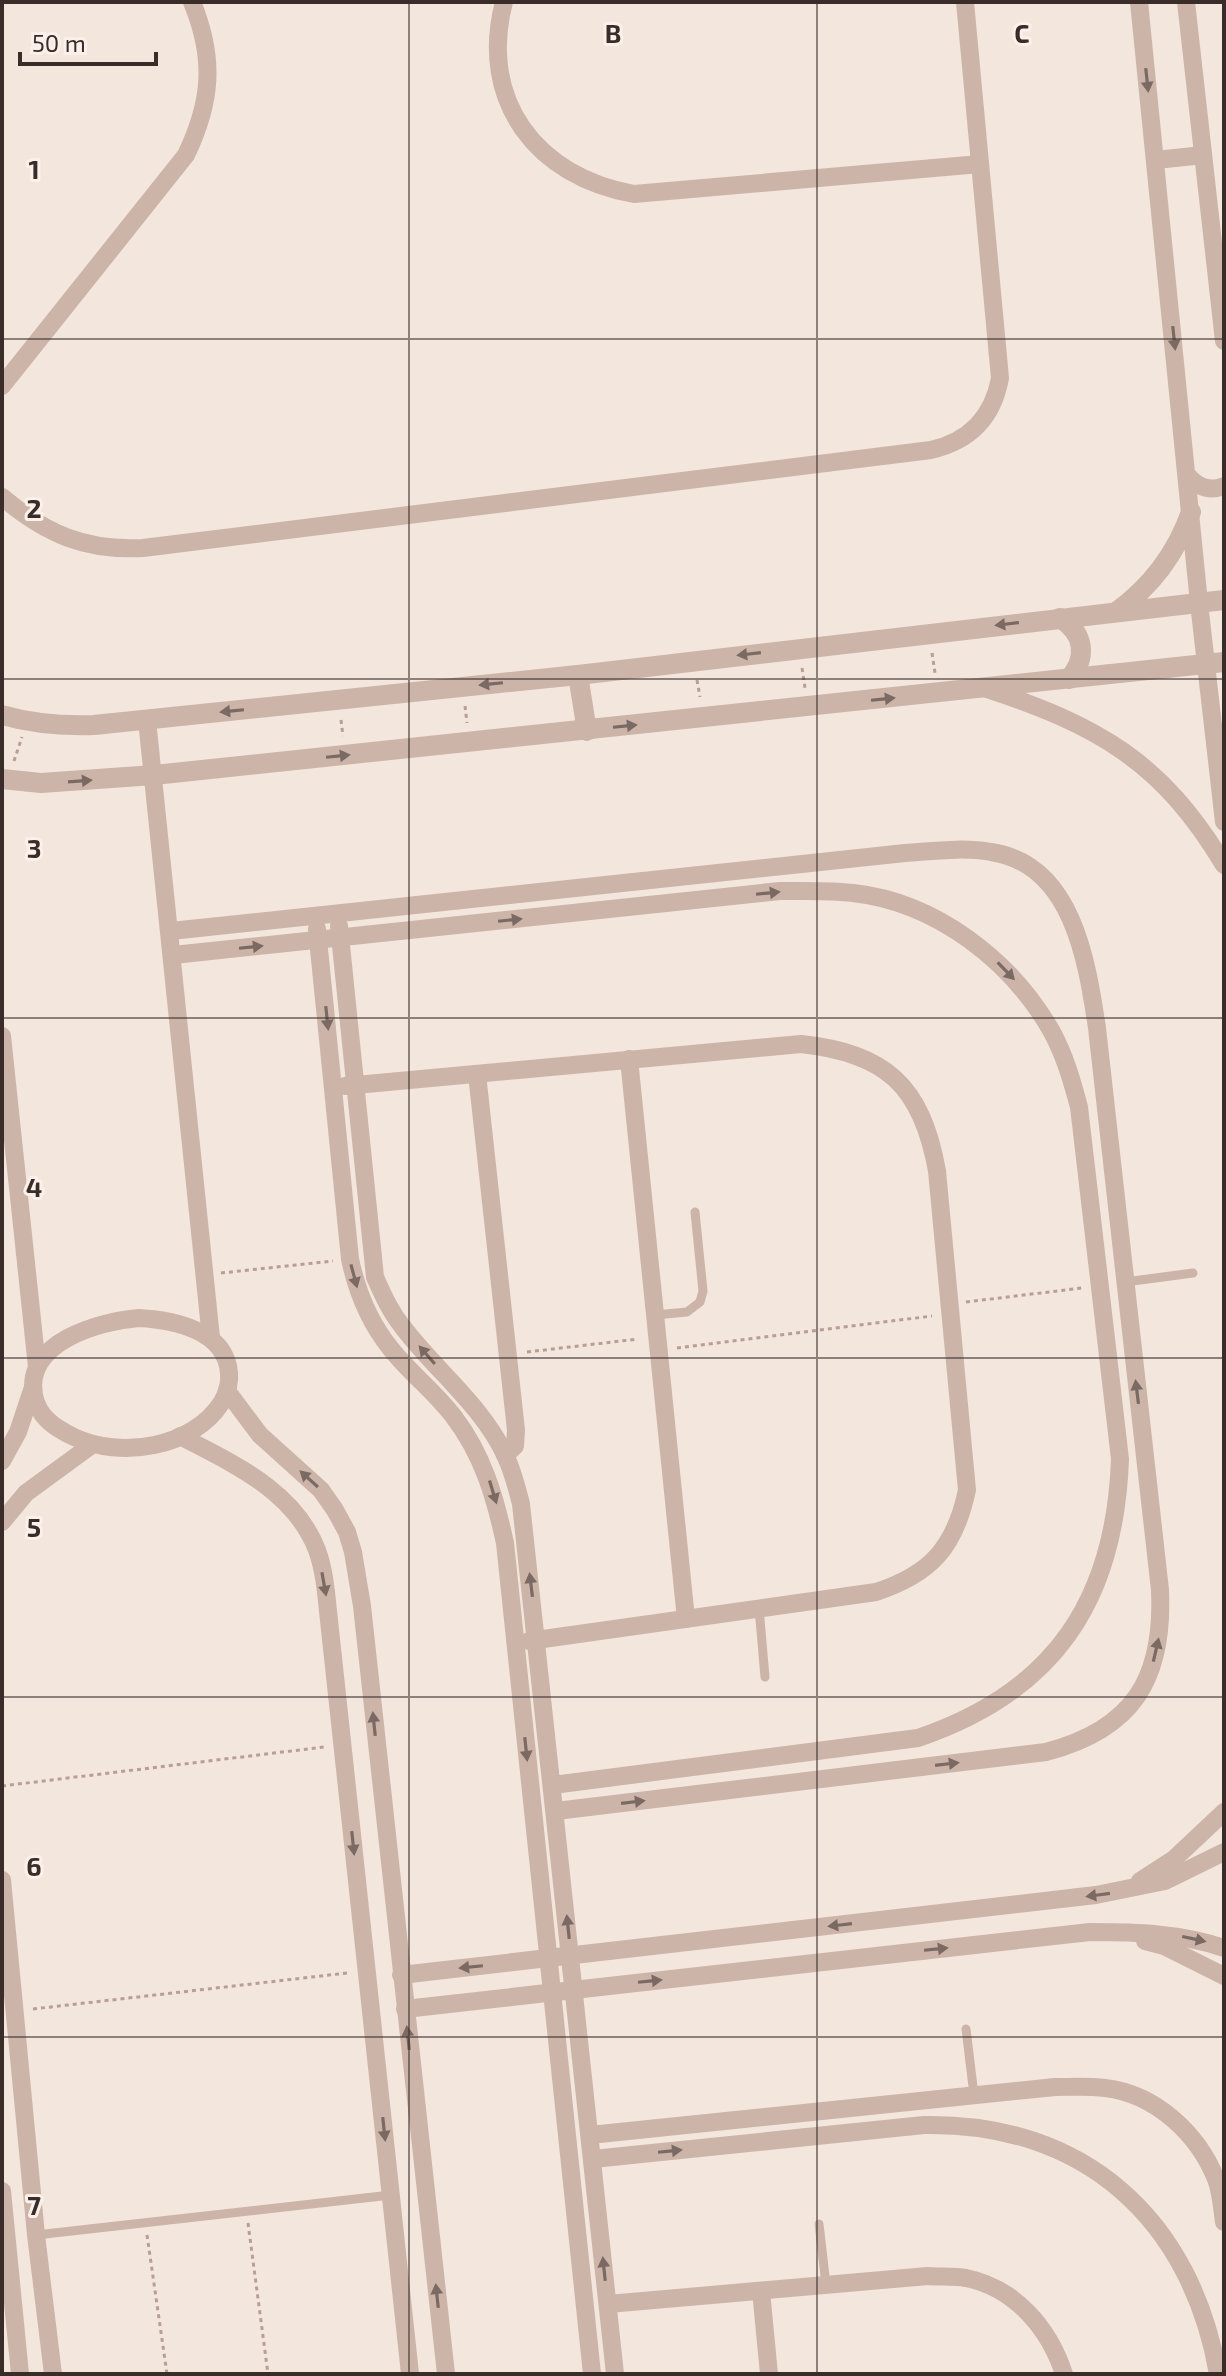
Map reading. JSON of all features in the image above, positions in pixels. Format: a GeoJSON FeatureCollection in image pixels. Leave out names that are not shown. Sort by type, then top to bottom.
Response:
{"type":"FeatureCollection","features":[{"type":"Feature","properties":{"kind":"street"},"geometry":{"type":"LineString","coordinates":[[2,386],[186,155],[198,131],[209,78],[201,24],[192,2]]}},
{"type":"Feature","properties":{"kind":"street"},"geometry":{"type":"LineString","coordinates":[[504,2],[497,48],[500,75],[508,101],[521,126],[558,165],[581,179],[607,189],[634,194],[980,164]]}},
{"type":"Feature","properties":{"kind":"street"},"geometry":{"type":"LineString","coordinates":[[2,497],[27,519],[59,535],[93,546],[143,548],[944,447],[968,435],[993,404],[1000,378],[965,2]]}},
{"type":"Feature","properties":{"kind":"street"},"geometry":{"type":"LineString","coordinates":[[1139,2],[1199,603],[1215,663],[1224,822]]}},
{"type":"Feature","properties":{"kind":"street"},"geometry":{"type":"LineString","coordinates":[[1186,2],[1224,341]]}},
{"type":"Feature","properties":{"kind":"street"},"geometry":{"type":"LineString","coordinates":[[1156,160],[1203,155]]}},
{"type":"Feature","properties":{"kind":"street"},"geometry":{"type":"LineString","coordinates":[[1188,476],[1201,487],[1224,486]]}},
{"type":"Feature","properties":{"kind":"street"},"geometry":{"type":"LineString","coordinates":[[1116,612],[1157,576],[1177,546],[1191,512]]}},
{"type":"Feature","properties":{"kind":"street"},"geometry":{"type":"LineString","coordinates":[[2,715],[27,723],[94,725],[578,675],[1224,600]]}},
{"type":"Feature","properties":{"kind":"street"},"geometry":{"type":"LineString","coordinates":[[1060,618],[1078,634],[1081,646],[1077,669],[1069,679]]}},
{"type":"Feature","properties":{"kind":"street"},"geometry":{"type":"LineString","coordinates":[[5,780],[41,783],[154,775],[1215,663]]}},
{"type":"Feature","properties":{"kind":"street"},"geometry":{"type":"LineString","coordinates":[[578,675],[587,731]]}},
{"type":"Feature","properties":{"kind":"street"},"geometry":{"type":"LineString","coordinates":[[984,688],[1037,705],[1085,726],[1130,755],[1169,790],[1203,830],[1224,865]]}},
{"type":"Feature","properties":{"kind":"street"},"geometry":{"type":"LineString","coordinates":[[147,720],[211,1338]]}},
{"type":"Feature","properties":{"kind":"street"},"geometry":{"type":"LineString","coordinates":[[171,931],[966,849],[994,852],[1020,861],[1043,877],[1061,899],[1083,957],[1091,991],[1161,1601],[1162,1623],[1157,1654],[1145,1683],[1128,1709],[1104,1729],[1077,1744],[1046,1752],[556,1811]]}},
{"type":"Feature","properties":{"kind":"street"},"geometry":{"type":"LineString","coordinates":[[173,955],[780,891],[855,893],[896,902],[934,918],[970,940],[992,957],[1030,998],[1052,1033],[1069,1071],[1083,1131],[1120,1459],[1118,1503],[1110,1545],[1095,1586],[1079,1617],[1037,1671],[1010,1693],[982,1712],[918,1738],[553,1785]]}},
{"type":"Feature","properties":{"kind":"street"},"geometry":{"type":"LineString","coordinates":[[337,913],[375,1277],[386,1303],[402,1326],[471,1405],[505,1455],[521,1504],[615,2374]]}},
{"type":"Feature","properties":{"kind":"street"},"geometry":{"type":"LineString","coordinates":[[316,916],[350,1259],[360,1295],[376,1328],[391,1349],[454,1417],[474,1447],[487,1475],[505,1543],[592,2374]]}},
{"type":"Feature","properties":{"kind":"street"},"geometry":{"type":"LineString","coordinates":[[2,1036],[7,1137],[37,1367],[18,1432],[2,1461]]}},
{"type":"Feature","properties":{"kind":"street"},"geometry":{"type":"LineString","coordinates":[[334,1087],[801,1044],[857,1054],[883,1068],[905,1089],[922,1113],[932,1142],[967,1490],[961,1519],[948,1545],[928,1567],[904,1583],[876,1592],[515,1643]]}},
{"type":"Feature","properties":{"kind":"street"},"geometry":{"type":"LineString","coordinates":[[629,1059],[686,1619]]}},
{"type":"Feature","properties":{"kind":"street"},"geometry":{"type":"LineString","coordinates":[[1069,1071],[1101,1067]]}},
{"type":"Feature","properties":{"kind":"street"},"geometry":{"type":"LineString","coordinates":[[477,1074],[517,1438],[515,1446],[505,1455]]}},
{"type":"Feature","properties":{"kind":"street"},"geometry":{"type":"LineString","coordinates":[[1101,1285],[1125,1282]]}},
{"type":"Feature","properties":{"kind":"street"},"geometry":{"type":"LineString","coordinates":[[33,1388],[38,1408],[52,1425],[93,1444],[146,1447],[180,1436],[217,1408],[227,1391],[229,1369],[226,1358],[211,1338],[177,1323],[158,1319],[101,1324],[65,1340],[49,1351],[37,1367]]}},
{"type":"Feature","properties":{"kind":"street"},"geometry":{"type":"LineString","coordinates":[[227,1391],[260,1435],[321,1490],[347,1532],[359,1579],[446,2374]]}},
{"type":"Feature","properties":{"kind":"street"},"geometry":{"type":"LineString","coordinates":[[180,1436],[259,1479],[282,1499],[302,1523],[317,1550],[328,1611],[410,2374]]}},
{"type":"Feature","properties":{"kind":"street"},"geometry":{"type":"LineString","coordinates":[[2,1522],[26,1493],[93,1444]]}},
{"type":"Feature","properties":{"kind":"street"},"geometry":{"type":"LineString","coordinates":[[891,1742],[893,1770]]}},
{"type":"Feature","properties":{"kind":"street"},"geometry":{"type":"LineString","coordinates":[[347,1782],[380,1778]]}},
{"type":"Feature","properties":{"kind":"street"},"geometry":{"type":"LineString","coordinates":[[1127,1890],[1174,1859],[1224,1812]]}},
{"type":"Feature","properties":{"kind":"street"},"geometry":{"type":"LineString","coordinates":[[401,1975],[1127,1890],[1165,1881],[1224,1852]]}},
{"type":"Feature","properties":{"kind":"street"},"geometry":{"type":"LineString","coordinates":[[2,1880],[10,2047],[53,2374]]}},
{"type":"Feature","properties":{"kind":"street"},"geometry":{"type":"LineString","coordinates":[[405,2009],[1090,1932],[1174,1935],[1224,1948]]}},
{"type":"Feature","properties":{"kind":"street"},"geometry":{"type":"LineString","coordinates":[[1116,1932],[1164,1946],[1224,1976]]}},
{"type":"Feature","properties":{"kind":"street"},"geometry":{"type":"LineString","coordinates":[[590,2135],[1055,2087],[1107,2088],[1136,2096],[1163,2111],[1186,2130],[1204,2155],[1217,2182],[1224,2222]]}},
{"type":"Feature","properties":{"kind":"street"},"geometry":{"type":"LineString","coordinates":[[942,2099],[944,2124]]}},
{"type":"Feature","properties":{"kind":"street"},"geometry":{"type":"LineString","coordinates":[[593,2159],[944,2124],[970,2125],[1015,2134],[1056,2149],[1094,2169],[1129,2196],[1159,2228],[1200,2302],[1213,2340],[1218,2374]]}},
{"type":"Feature","properties":{"kind":"street"},"geometry":{"type":"LineString","coordinates":[[391,2195],[426,2190]]}},
{"type":"Feature","properties":{"kind":"street"},"geometry":{"type":"LineString","coordinates":[[2,2191],[20,2374]]}},
{"type":"Feature","properties":{"kind":"street"},"geometry":{"type":"LineString","coordinates":[[608,2304],[928,2276],[966,2278],[1002,2292],[1033,2316],[1055,2347],[1064,2374]]}},
{"type":"Feature","properties":{"kind":"street"},"geometry":{"type":"LineString","coordinates":[[761,2291],[769,2374]]}},
{"type":"Feature","properties":{"kind":"lane"},"geometry":{"type":"LineString","coordinates":[[655,1315],[687,1312],[700,1302],[703,1291],[695,1212]]}},
{"type":"Feature","properties":{"kind":"lane"},"geometry":{"type":"LineString","coordinates":[[1125,1282],[1193,1273]]}},
{"type":"Feature","properties":{"kind":"lane"},"geometry":{"type":"LineString","coordinates":[[759,1608],[765,1677]]}},
{"type":"Feature","properties":{"kind":"lane"},"geometry":{"type":"LineString","coordinates":[[966,2029],[974,2095]]}},
{"type":"Feature","properties":{"kind":"lane"},"geometry":{"type":"LineString","coordinates":[[36,2235],[391,2195]]}},
{"type":"Feature","properties":{"kind":"lane"},"geometry":{"type":"LineString","coordinates":[[819,2224],[826,2285]]}},
{"type":"Feature","properties":{"kind":"path"},"geometry":{"type":"LineString","coordinates":[[930,633],[938,693]]}},
{"type":"Feature","properties":{"kind":"path"},"geometry":{"type":"LineString","coordinates":[[800,648],[808,707]]}},
{"type":"Feature","properties":{"kind":"path"},"geometry":{"type":"LineString","coordinates":[[694,661],[704,718]]}},
{"type":"Feature","properties":{"kind":"path"},"geometry":{"type":"LineString","coordinates":[[462,687],[470,743]]}},
{"type":"Feature","properties":{"kind":"path"},"geometry":{"type":"LineString","coordinates":[[338,700],[345,756]]}},
{"type":"Feature","properties":{"kind":"path"},"geometry":{"type":"LineString","coordinates":[[5,780],[27,723]]}},
{"type":"Feature","properties":{"kind":"path"},"geometry":{"type":"LineString","coordinates":[[206,1275],[350,1259]]}},
{"type":"Feature","properties":{"kind":"path"},"geometry":{"type":"LineString","coordinates":[[507,1354],[658,1344],[951,1309],[1101,1285]]}},
{"type":"Feature","properties":{"kind":"path"},"geometry":{"type":"LineString","coordinates":[[2,1786],[343,1745]]}},
{"type":"Feature","properties":{"kind":"path"},"geometry":{"type":"LineString","coordinates":[[9,2012],[367,1971]]}},
{"type":"Feature","properties":{"kind":"path"},"geometry":{"type":"LineString","coordinates":[[247,2211],[268,2374]]}},
{"type":"Feature","properties":{"kind":"path"},"geometry":{"type":"LineString","coordinates":[[145,2222],[167,2374]]}}]}
